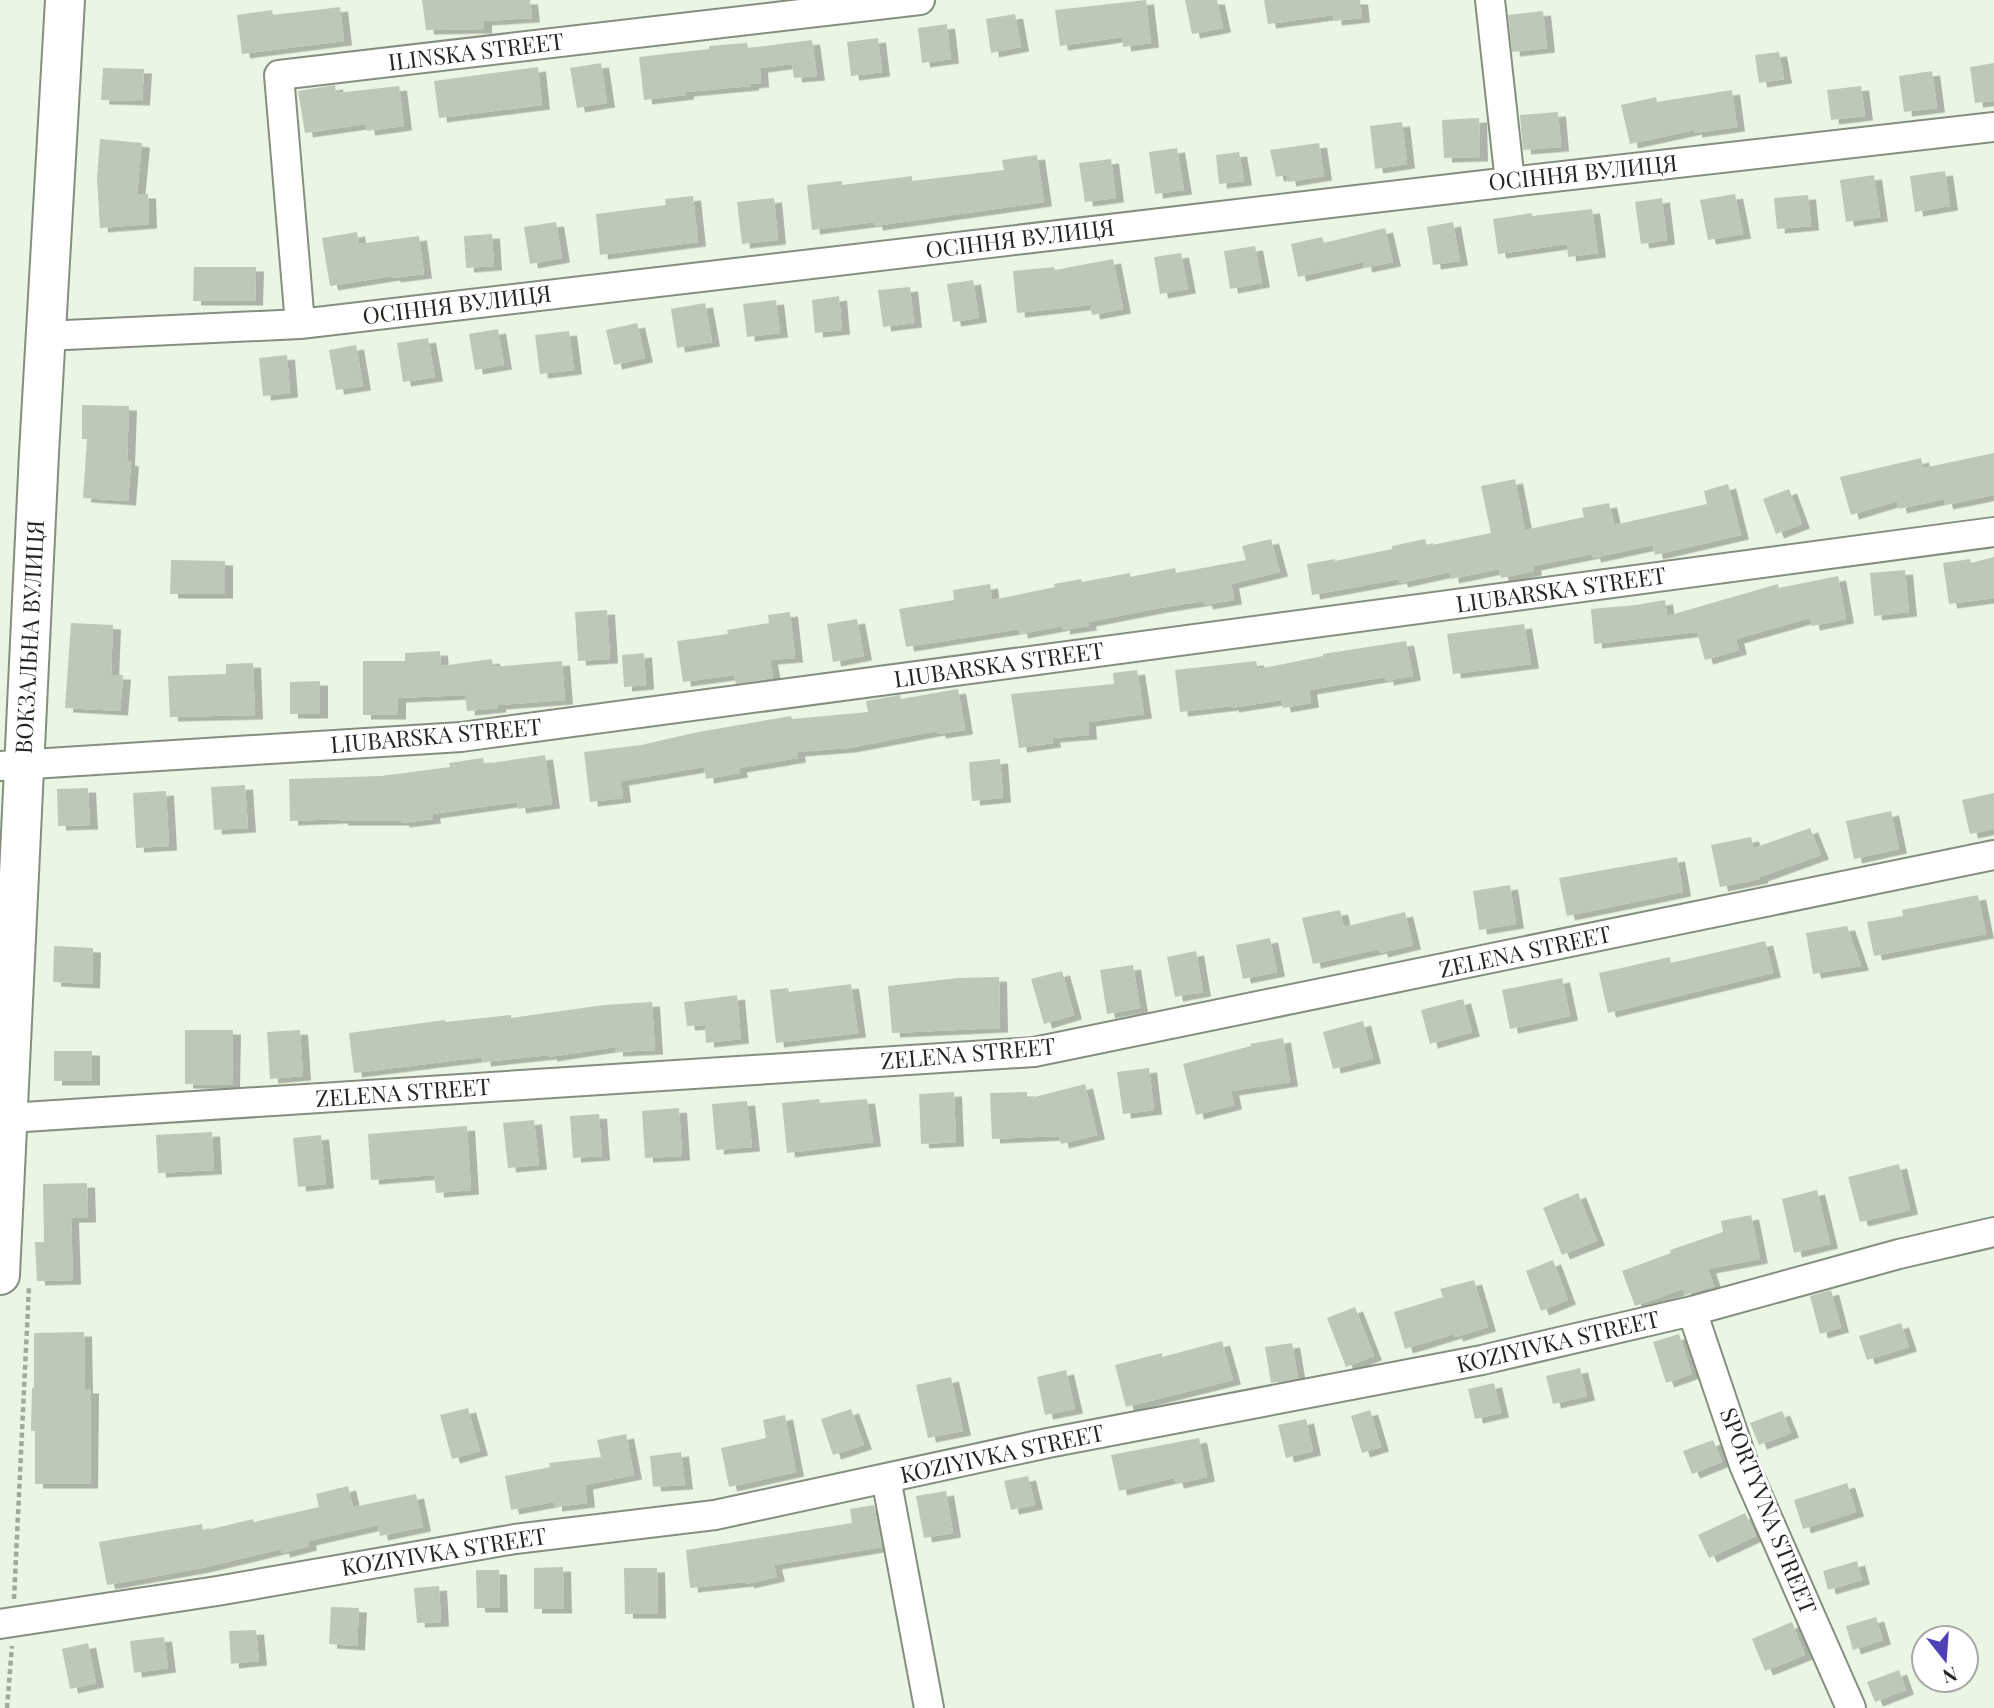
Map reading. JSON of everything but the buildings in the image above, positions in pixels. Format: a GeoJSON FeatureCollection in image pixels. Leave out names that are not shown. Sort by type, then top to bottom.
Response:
{"type":"FeatureCollection","features":[{"type":"Feature","properties":{"kind":"main road","name":"ВОКЗАЛЬНА ВУЛИЦЯ"},"geometry":{"type":"LineString","coordinates":[[0,1275],[9,1118],[12,765],[45,336],[65,0]]}},
{"type":"Feature","properties":{"kind":"street","name":"ILINSKA STREET"},"geometry":{"type":"LineString","coordinates":[[300,324],[279,75],[920,0]]}},
{"type":"Feature","properties":{"kind":"street"},"geometry":{"type":"LineString","coordinates":[[1490,0],[1510,181]]}},
{"type":"Feature","properties":{"kind":"street","name":"ОСІННЯ ВУЛИЦЯ"},"geometry":{"type":"LineString","coordinates":[[45,336],[300,324],[1510,181],[1994,127]]}},
{"type":"Feature","properties":{"kind":"street","name":"LIUBARSKA STREET"},"geometry":{"type":"LineString","coordinates":[[12,765],[461,737],[1994,532]]}},
{"type":"Feature","properties":{"kind":"street","name":"ZELENA STREET"},"geometry":{"type":"LineString","coordinates":[[9,1118],[1034,1052],[1994,855]]}},
{"type":"Feature","properties":{"kind":"street","name":"KOZIYIVKA STREET"},"geometry":{"type":"LineString","coordinates":[[0,1624],[216,1591],[515,1539],[715,1516],[1048,1443],[1482,1360],[1692,1311],[1899,1254],[1994,1232]]}},
{"type":"Feature","properties":{"kind":"street","name":"SPORTYVNA STREET"},"geometry":{"type":"LineString","coordinates":[[1692,1311],[1744,1465],[1851,1708]]}},
{"type":"Feature","properties":{"kind":"street"},"geometry":{"type":"LineString","coordinates":[[886,1478],[929,1708]]}}]}
